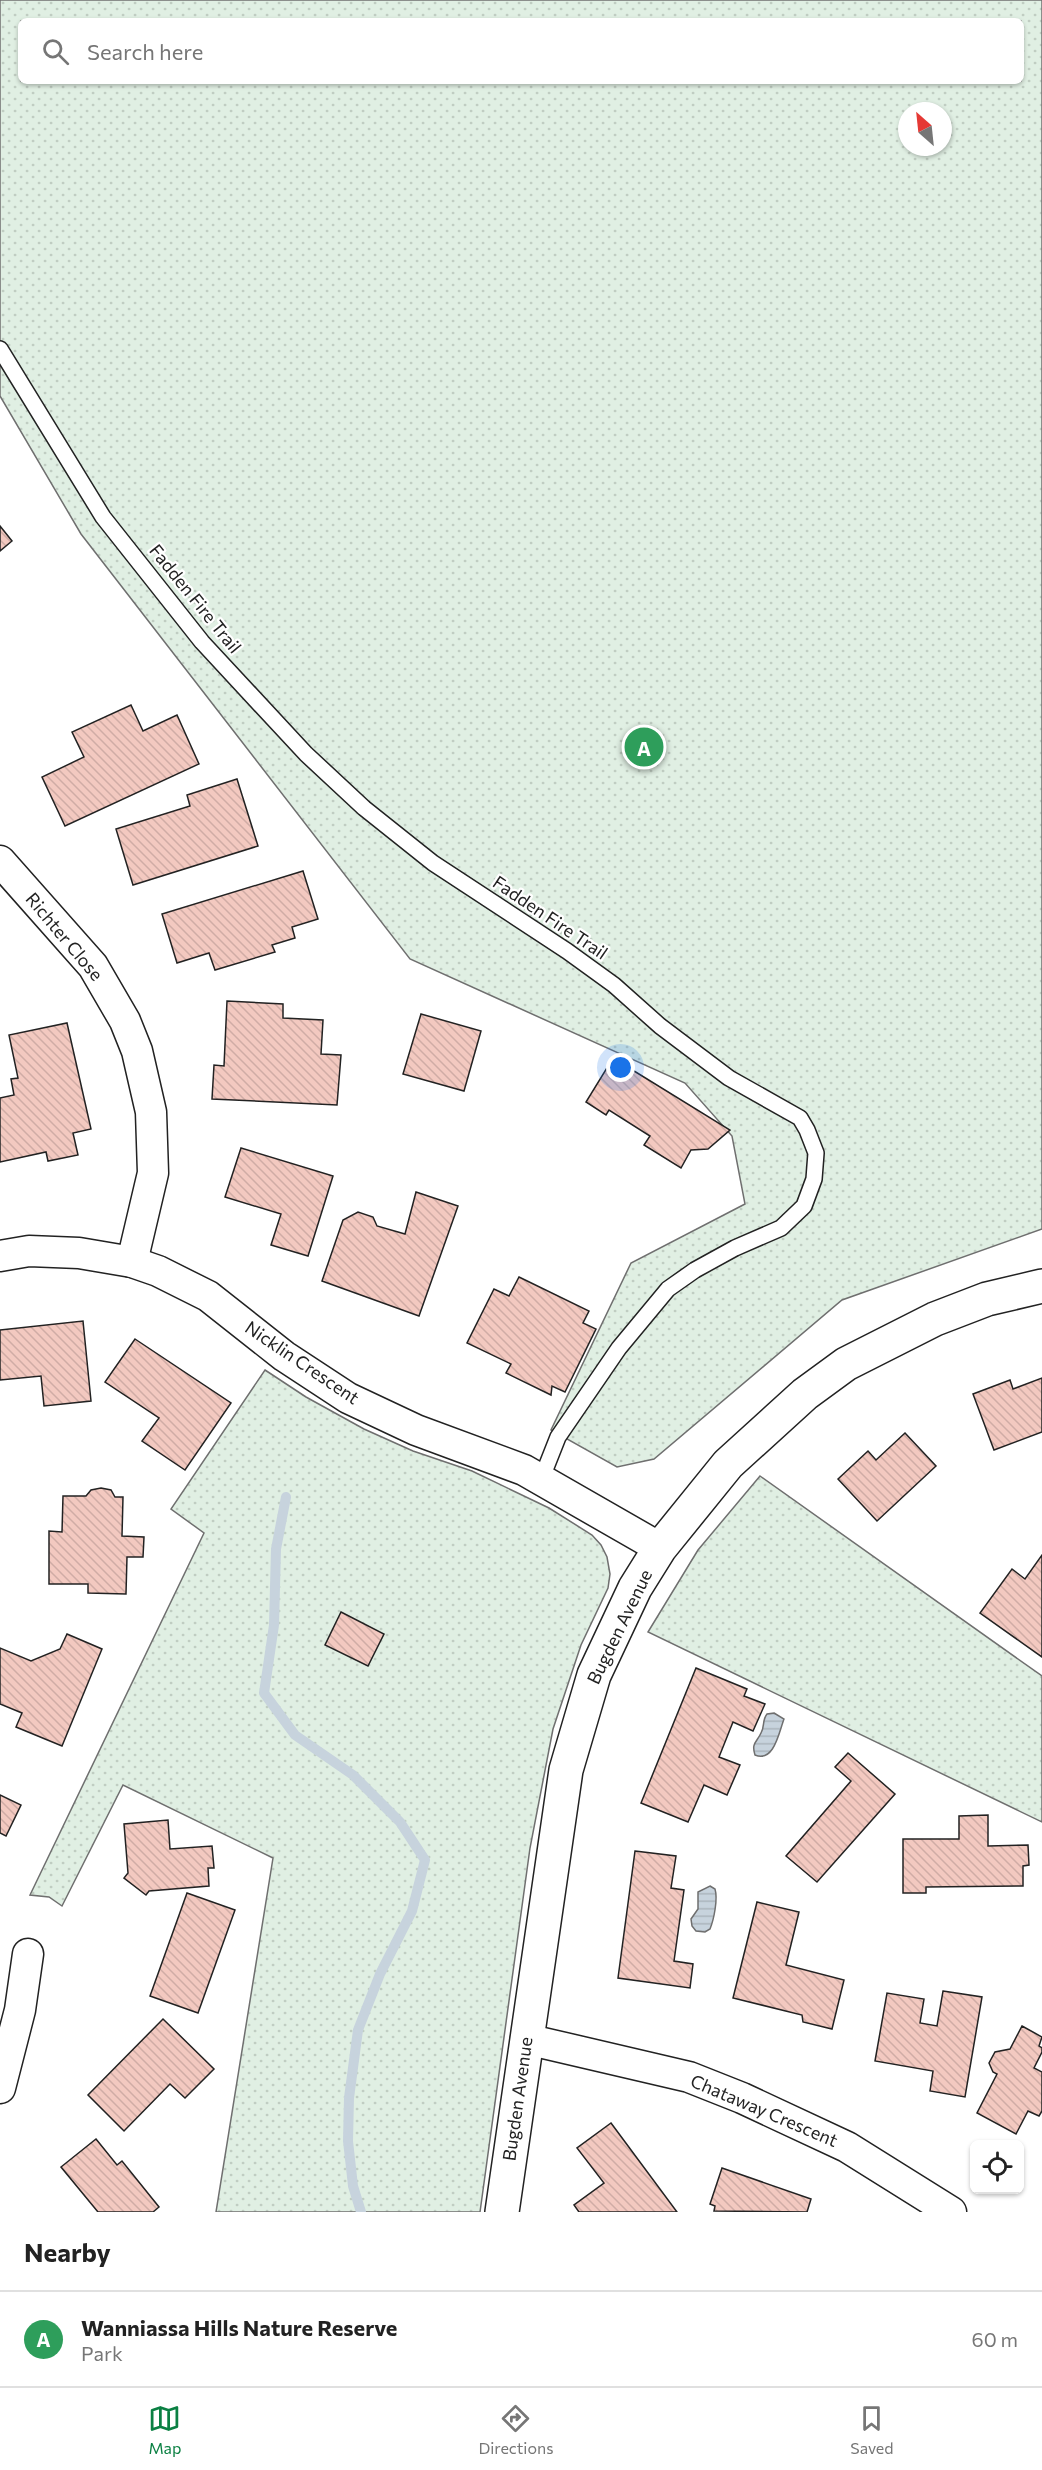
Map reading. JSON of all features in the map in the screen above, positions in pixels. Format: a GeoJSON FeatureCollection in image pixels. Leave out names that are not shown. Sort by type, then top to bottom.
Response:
{"type":"FeatureCollection","features":[{"type":"Feature","properties":{"kind":"street","name":"Richter Close"},"geometry":{"type":"LineString","coordinates":[[0,861],[93,966],[125,1021],[137,1051],[151,1112],[153,1173],[132,1262]]}},
{"type":"Feature","properties":{"kind":"street","name":"Nicklin Crescent"},"geometry":{"type":"LineString","coordinates":[[0,1256],[29,1251],[79,1253],[132,1262],[158,1271],[208,1296],[284,1356],[348,1398],[416,1430],[524,1470],[660,1548]]}},
{"type":"Feature","properties":{"kind":"street","name":"Bugden Avenue"},"geometry":{"type":"LineString","coordinates":[[502,2212],[566,1770],[594,1675],[635,1588],[660,1548],[728,1464],[805,1394],[846,1364],[935,1319],[987,1299],[1042,1286]]}},
{"type":"Feature","properties":{"kind":"street"},"geometry":{"type":"LineString","coordinates":[[0,2088],[20,2010],[28,1954]]}},
{"type":"Feature","properties":{"kind":"street","name":"Chataway Crescent"},"geometry":{"type":"LineString","coordinates":[[526,2039],[689,2077],[742,2098],[847,2147],[951,2212]]}},
{"type":"Feature","properties":{"kind":"lane","name":"Fadden Fire Trail"},"geometry":{"type":"LineString","coordinates":[[0,349],[103,517],[202,642],[306,754],[364,808],[433,863],[567,951],[614,985],[660,1026],[729,1078],[800,1118],[807,1130],[816,1153],[814,1179],[804,1206],[782,1228],[735,1248],[695,1270],[668,1289],[619,1348],[558,1437],[541,1480]]}},
{"type":"Feature","properties":{"kind":"green space"},"geometry":{"type":"Polygon","coordinates":[[[0,0],[1042,0],[1042,1229],[842,1300],[654,1459],[617,1467],[551,1430],[631,1263],[745,1204],[732,1136],[685,1083],[410,959],[81,534],[0,396],[0,0]]]}},
{"type":"Feature","properties":{"kind":"green space"},"geometry":{"type":"Polygon","coordinates":[[[265,1370],[306,1397],[364,1429],[413,1451],[472,1471],[549,1508],[592,1535],[601,1545],[607,1557],[610,1574],[608,1588],[581,1645],[553,1729],[530,1848],[480,2212],[216,2212],[273,1858],[123,1785],[62,1906],[49,1897],[30,1895],[204,1533],[171,1509],[265,1370]]]}},
{"type":"Feature","properties":{"kind":"green space"},"geometry":{"type":"Polygon","coordinates":[[[760,1476],[1042,1676],[1042,1822],[648,1632],[698,1550],[760,1476]]]}},
{"type":"Feature","properties":{"kind":"shaded area"},"geometry":{"type":"Polygon","coordinates":[[[774,1713],[784,1719],[775,1745],[767,1755],[755,1755],[754,1745],[762,1730],[765,1716],[774,1713]]]}},
{"type":"Feature","properties":{"kind":"shaded area"},"geometry":{"type":"Polygon","coordinates":[[[710,1886],[715,1889],[716,1898],[710,1929],[705,1932],[696,1931],[691,1919],[698,1909],[698,1892],[710,1886]]]}},
{"type":"Feature","properties":{"kind":"building"},"geometry":{"type":"Polygon","coordinates":[[[0,526],[12,541],[0,551],[0,526]]]}},
{"type":"Feature","properties":{"kind":"building"},"geometry":{"type":"Polygon","coordinates":[[[131,705],[143,731],[177,715],[199,764],[65,826],[42,777],[84,757],[72,732],[131,705]]]}},
{"type":"Feature","properties":{"kind":"building"},"geometry":{"type":"Polygon","coordinates":[[[237,779],[258,846],[133,885],[116,829],[190,806],[187,795],[237,779]]]}},
{"type":"Feature","properties":{"kind":"building"},"geometry":{"type":"Polygon","coordinates":[[[303,871],[318,919],[292,927],[295,938],[272,945],[275,952],[215,970],[209,953],[177,963],[162,914],[303,871]]]}},
{"type":"Feature","properties":{"kind":"building"},"geometry":{"type":"Polygon","coordinates":[[[227,1001],[283,1004],[283,1018],[323,1020],[321,1054],[341,1055],[337,1105],[212,1099],[214,1065],[224,1066],[227,1001]]]}},
{"type":"Feature","properties":{"kind":"building"},"geometry":{"type":"Polygon","coordinates":[[[421,1014],[481,1031],[464,1091],[403,1074],[421,1014]]]}},
{"type":"Feature","properties":{"kind":"building"},"geometry":{"type":"Polygon","coordinates":[[[67,1023],[91,1129],[73,1133],[78,1155],[48,1161],[46,1152],[0,1162],[0,1098],[14,1095],[11,1079],[18,1078],[9,1035],[67,1023]]]}},
{"type":"Feature","properties":{"kind":"building"},"geometry":{"type":"Polygon","coordinates":[[[613,1058],[730,1130],[708,1149],[691,1150],[681,1168],[644,1145],[650,1136],[609,1110],[606,1115],[586,1102],[613,1058]]]}},
{"type":"Feature","properties":{"kind":"building"},"geometry":{"type":"Polygon","coordinates":[[[241,1148],[333,1176],[308,1256],[271,1245],[281,1214],[225,1197],[241,1148]]]}},
{"type":"Feature","properties":{"kind":"building"},"geometry":{"type":"Polygon","coordinates":[[[416,1192],[458,1206],[419,1316],[322,1281],[343,1220],[358,1212],[373,1217],[377,1226],[405,1234],[416,1192]]]}},
{"type":"Feature","properties":{"kind":"building"},"geometry":{"type":"Polygon","coordinates":[[[519,1277],[589,1311],[583,1323],[596,1329],[565,1392],[552,1386],[551,1395],[506,1373],[511,1364],[467,1343],[494,1289],[509,1296],[519,1277]]]}},
{"type":"Feature","properties":{"kind":"building"},"geometry":{"type":"Polygon","coordinates":[[[83,1321],[91,1401],[44,1406],[41,1376],[0,1380],[0,1330],[83,1321]]]}},
{"type":"Feature","properties":{"kind":"building"},"geometry":{"type":"Polygon","coordinates":[[[135,1339],[231,1403],[185,1470],[142,1441],[159,1418],[105,1382],[135,1339]]]}},
{"type":"Feature","properties":{"kind":"building"},"geometry":{"type":"Polygon","coordinates":[[[1042,1378],[1042,1432],[994,1450],[973,1394],[1010,1380],[1013,1389],[1042,1378]]]}},
{"type":"Feature","properties":{"kind":"building"},"geometry":{"type":"Polygon","coordinates":[[[905,1433],[936,1466],[877,1521],[838,1479],[868,1451],[876,1460],[905,1433]]]}},
{"type":"Feature","properties":{"kind":"building"},"geometry":{"type":"Polygon","coordinates":[[[101,1488],[111,1490],[115,1497],[123,1497],[122,1536],[144,1537],[143,1557],[127,1557],[126,1594],[88,1593],[88,1584],[49,1584],[49,1531],[62,1532],[63,1496],[86,1496],[91,1490],[101,1488]]]}},
{"type":"Feature","properties":{"kind":"building"},"geometry":{"type":"Polygon","coordinates":[[[1042,1555],[1042,1657],[980,1613],[1012,1569],[1025,1579],[1042,1555]]]}},
{"type":"Feature","properties":{"kind":"building"},"geometry":{"type":"Polygon","coordinates":[[[341,1612],[384,1634],[368,1666],[325,1645],[341,1612]]]}},
{"type":"Feature","properties":{"kind":"building"},"geometry":{"type":"Polygon","coordinates":[[[67,1634],[102,1649],[62,1746],[16,1727],[22,1713],[0,1704],[0,1648],[31,1661],[60,1649],[67,1634]]]}},
{"type":"Feature","properties":{"kind":"building"},"geometry":{"type":"Polygon","coordinates":[[[696,1668],[747,1689],[744,1696],[765,1704],[753,1731],[733,1722],[719,1757],[740,1765],[727,1795],[704,1785],[688,1822],[641,1803],[696,1668]]]}},
{"type":"Feature","properties":{"kind":"building"},"geometry":{"type":"Polygon","coordinates":[[[848,1753],[895,1794],[817,1882],[786,1856],[851,1781],[835,1767],[848,1753]]]}},
{"type":"Feature","properties":{"kind":"building"},"geometry":{"type":"Polygon","coordinates":[[[0,1795],[21,1805],[6,1836],[0,1833],[0,1795]]]}},
{"type":"Feature","properties":{"kind":"building"},"geometry":{"type":"Polygon","coordinates":[[[988,1815],[988,1846],[1028,1845],[1029,1865],[1023,1866],[1023,1886],[926,1887],[926,1893],[903,1893],[903,1839],[959,1839],[959,1816],[988,1815]]]}},
{"type":"Feature","properties":{"kind":"building"},"geometry":{"type":"Polygon","coordinates":[[[168,1820],[170,1849],[212,1846],[214,1868],[208,1868],[209,1886],[149,1891],[146,1895],[124,1878],[128,1873],[124,1824],[168,1820]]]}},
{"type":"Feature","properties":{"kind":"building"},"geometry":{"type":"Polygon","coordinates":[[[635,1851],[676,1856],[671,1888],[684,1890],[674,1961],[693,1964],[690,1988],[618,1978],[635,1851]]]}},
{"type":"Feature","properties":{"kind":"building"},"geometry":{"type":"Polygon","coordinates":[[[187,1893],[235,1910],[198,2013],[150,1996],[187,1893]]]}},
{"type":"Feature","properties":{"kind":"building"},"geometry":{"type":"Polygon","coordinates":[[[757,1902],[799,1912],[786,1965],[844,1980],[832,2029],[803,2022],[802,2015],[733,1998],[757,1902]]]}},
{"type":"Feature","properties":{"kind":"building"},"geometry":{"type":"Polygon","coordinates":[[[943,1991],[982,1997],[965,2097],[930,2091],[933,2071],[875,2061],[887,1993],[924,1999],[920,2023],[937,2026],[943,1991]]]}},
{"type":"Feature","properties":{"kind":"building"},"geometry":{"type":"Polygon","coordinates":[[[163,2019],[214,2069],[185,2098],[170,2084],[124,2131],[88,2095],[163,2019]]]}},
{"type":"Feature","properties":{"kind":"building"},"geometry":{"type":"Polygon","coordinates":[[[1022,2026],[1042,2037],[1039,2046],[1042,2052],[1034,2068],[1042,2072],[1042,2111],[1039,2116],[1028,2111],[1016,2134],[977,2113],[997,2074],[993,2072],[989,2063],[995,2052],[1010,2049],[1022,2026]]]}},
{"type":"Feature","properties":{"kind":"building"},"geometry":{"type":"Polygon","coordinates":[[[611,2123],[677,2212],[579,2212],[574,2205],[604,2183],[577,2148],[611,2123]]]}},
{"type":"Feature","properties":{"kind":"building"},"geometry":{"type":"Polygon","coordinates":[[[96,2139],[117,2165],[122,2161],[159,2207],[153,2212],[98,2212],[61,2167],[96,2139]]]}},
{"type":"Feature","properties":{"kind":"building"},"geometry":{"type":"Polygon","coordinates":[[[722,2168],[811,2199],[807,2212],[714,2211],[715,2206],[710,2204],[722,2168]]]}},
{"type":"Feature","properties":{"kind":"waterway"},"geometry":{"type":"LineString","coordinates":[[286,1497],[276,1549],[274,1625],[264,1693],[295,1735],[353,1775],[400,1822],[425,1860],[412,1911],[380,1974],[358,2030],[349,2098],[348,2141],[353,2186],[361,2212]]}},
{"type":"Feature","properties":{"kind":"place","name":"Wanniassa Hills Nature Reserve"},"geometry":{"type":"Point","coordinates":[644,747]}}]}
